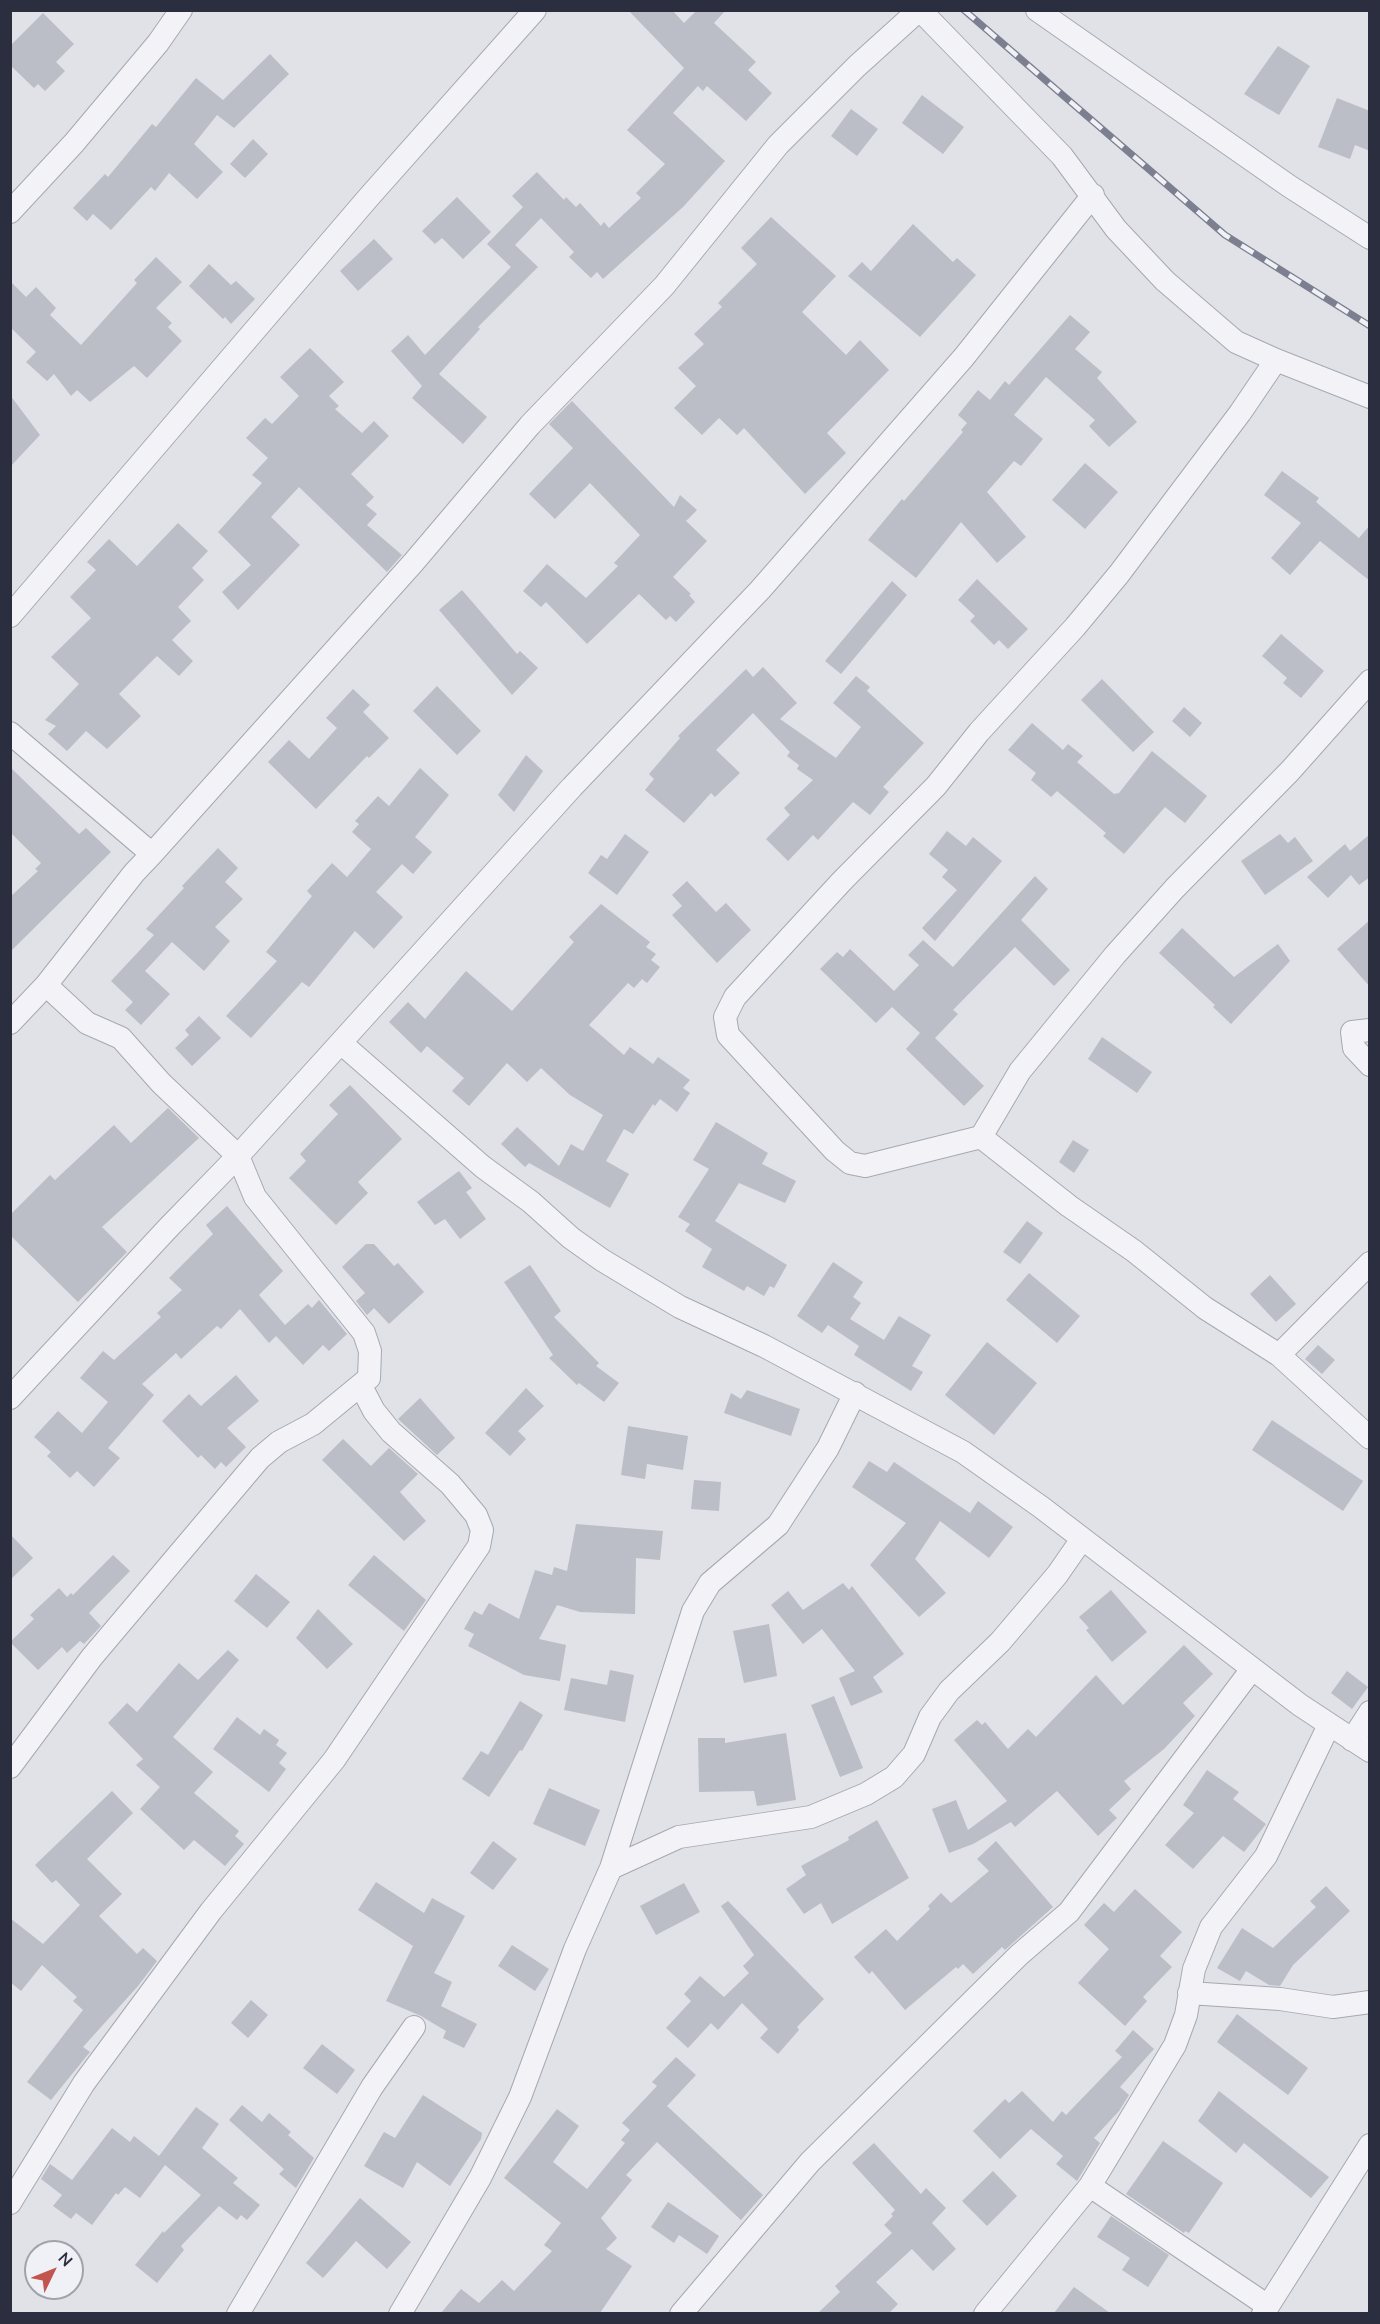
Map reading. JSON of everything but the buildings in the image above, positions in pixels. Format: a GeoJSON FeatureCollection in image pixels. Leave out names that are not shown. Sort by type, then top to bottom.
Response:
{"type":"FeatureCollection","features":[{"type":"Feature","properties":{"kind":"street"},"geometry":{"type":"LineString","coordinates":[[10,212],[74,143],[158,43],[181,10]]}},
{"type":"Feature","properties":{"kind":"street"},"geometry":{"type":"LineString","coordinates":[[10,616],[368,198],[535,10]]}},
{"type":"Feature","properties":{"kind":"street"},"geometry":{"type":"LineString","coordinates":[[10,1023],[46,985],[134,873],[413,563],[530,425],[664,286],[778,145],[857,66],[919,10],[1062,156],[1093,195],[1116,230],[1208,321],[1236,342],[1370,397]]}},
{"type":"Feature","properties":{"kind":"street"},"geometry":{"type":"LineString","coordinates":[[1037,10],[1289,186],[1370,238]]}},
{"type":"Feature","properties":{"kind":"street"},"geometry":{"type":"LineString","coordinates":[[10,1398],[238,1156],[572,787],[760,590],[964,357],[1093,195]]}},
{"type":"Feature","properties":{"kind":"street"},"geometry":{"type":"LineString","coordinates":[[1276,360],[1240,414],[1104,591],[979,732],[936,786],[842,881],[735,997],[725,1017],[728,1035],[835,1151],[850,1163],[865,1166],[981,1137],[1020,1071],[1115,955],[1175,888],[1290,771],[1370,681]]}},
{"type":"Feature","properties":{"kind":"street"},"geometry":{"type":"LineString","coordinates":[[10,733],[152,854]]}},
{"type":"Feature","properties":{"kind":"street"},"geometry":{"type":"LineString","coordinates":[[10,1767],[92,1657],[260,1458],[279,1442],[313,1424],[369,1378],[370,1351],[364,1333],[255,1197],[238,1156],[161,1083],[121,1038],[87,1023],[46,985]]}},
{"type":"Feature","properties":{"kind":"street"},"geometry":{"type":"LineString","coordinates":[[1370,1030],[1352,1032],[1354,1048],[1370,1065]]}},
{"type":"Feature","properties":{"kind":"street"},"geometry":{"type":"LineString","coordinates":[[341,1043],[483,1167],[531,1202],[571,1238],[602,1260],[680,1307],[764,1346],[963,1452],[1082,1539],[1252,1669],[1329,1725],[1361,1745],[1370,1712]]}},
{"type":"Feature","properties":{"kind":"street"},"geometry":{"type":"LineString","coordinates":[[981,1137],[1069,1206],[1134,1251],[1205,1308],[1279,1355],[1370,1438]]}},
{"type":"Feature","properties":{"kind":"street"},"geometry":{"type":"LineString","coordinates":[[1279,1355],[1370,1263]]}},
{"type":"Feature","properties":{"kind":"street"},"geometry":{"type":"LineString","coordinates":[[10,2203],[84,2084],[211,1911],[334,1760],[479,1546],[482,1530],[476,1515],[450,1484],[391,1432],[374,1411],[361,1386]]}},
{"type":"Feature","properties":{"kind":"street"},"geometry":{"type":"LineString","coordinates":[[400,2313],[480,2178],[520,2097],[575,1949],[611,1868],[693,1611],[710,1584],[778,1525],[828,1448],[855,1393]]}},
{"type":"Feature","properties":{"kind":"street"},"geometry":{"type":"LineString","coordinates":[[611,1868],[679,1837],[811,1817],[866,1794],[894,1777],[914,1754],[930,1717],[949,1691],[1000,1642],[1057,1575],[1082,1539]]}},
{"type":"Feature","properties":{"kind":"street"},"geometry":{"type":"LineString","coordinates":[[681,2313],[818,2153],[1019,1955],[1070,1912],[1252,1669]]}},
{"type":"Feature","properties":{"kind":"street"},"geometry":{"type":"LineString","coordinates":[[985,2313],[1090,2186],[1175,2045],[1186,2014],[1194,1969],[1211,1927],[1266,1856],[1329,1725]]}},
{"type":"Feature","properties":{"kind":"street"},"geometry":{"type":"LineString","coordinates":[[1189,1993],[1280,1999],[1333,2007],[1370,2002]]}},
{"type":"Feature","properties":{"kind":"street"},"geometry":{"type":"LineString","coordinates":[[238,2313],[372,2086],[414,2027]]}},
{"type":"Feature","properties":{"kind":"street"},"geometry":{"type":"LineString","coordinates":[[1090,2186],[1265,2309],[1370,2145]]}},
{"type":"Feature","properties":{"kind":"railway"},"geometry":{"type":"LineString","coordinates":[[964,10],[1225,235],[1370,326]]}}]}
